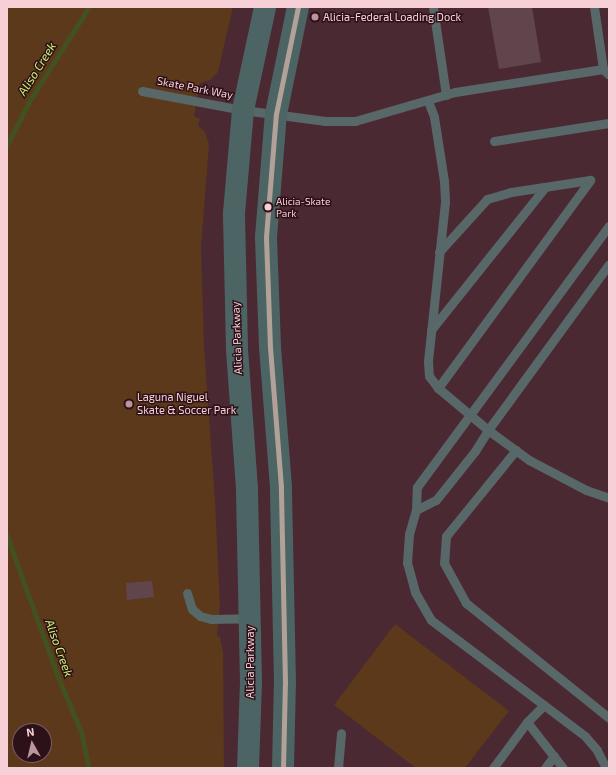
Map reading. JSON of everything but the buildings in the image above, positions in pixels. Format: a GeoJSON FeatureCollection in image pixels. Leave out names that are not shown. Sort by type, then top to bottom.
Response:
{"type":"FeatureCollection","features":[{"type":"Feature","properties":{"kind":"main road","name":"Alicia Parkway"},"geometry":{"type":"LineString","coordinates":[[248,768],[251,683],[247,489],[237,348],[234,213],[243,110],[265,7]]}},
{"type":"Feature","properties":{"kind":"main road"},"geometry":{"type":"LineString","coordinates":[[283,768],[285,683],[281,487],[270,347],[266,237],[276,114],[298,7]]}},
{"type":"Feature","properties":{"kind":"lane"},"geometry":{"type":"LineString","coordinates":[[433,7],[446,95]]}},
{"type":"Feature","properties":{"kind":"lane"},"geometry":{"type":"LineString","coordinates":[[594,7],[606,72]]}},
{"type":"Feature","properties":{"kind":"lane","name":"Skate Park Way"},"geometry":{"type":"LineString","coordinates":[[142,91],[243,110],[325,121],[355,121],[455,92],[606,72]]}},
{"type":"Feature","properties":{"kind":"lane"},"geometry":{"type":"LineString","coordinates":[[428,101],[434,117],[444,181],[445,202],[428,362],[429,376],[438,388],[488,430],[529,460],[586,490],[609,498]]}},
{"type":"Feature","properties":{"kind":"lane"},"geometry":{"type":"LineString","coordinates":[[494,141],[609,123]]}},
{"type":"Feature","properties":{"kind":"lane"},"geometry":{"type":"LineString","coordinates":[[438,388],[590,180],[511,192],[487,199],[439,252]]}},
{"type":"Feature","properties":{"kind":"lane"},"geometry":{"type":"LineString","coordinates":[[431,330],[545,187]]}},
{"type":"Feature","properties":{"kind":"lane"},"geometry":{"type":"LineString","coordinates":[[606,768],[597,750],[585,736],[431,620],[415,592],[407,563],[409,534],[416,510],[416,487],[609,226]]}},
{"type":"Feature","properties":{"kind":"lane"},"geometry":{"type":"LineString","coordinates":[[416,510],[436,500],[475,450],[609,264]]}},
{"type":"Feature","properties":{"kind":"lane"},"geometry":{"type":"LineString","coordinates":[[516,450],[446,536],[444,563],[466,603],[609,718]]}},
{"type":"Feature","properties":{"kind":"lane"},"geometry":{"type":"LineString","coordinates":[[187,593],[192,609],[200,616],[211,619],[250,618]]}},
{"type":"Feature","properties":{"kind":"lane"},"geometry":{"type":"LineString","coordinates":[[493,768],[527,722],[544,705]]}},
{"type":"Feature","properties":{"kind":"lane"},"geometry":{"type":"LineString","coordinates":[[527,722],[563,768]]}},
{"type":"Feature","properties":{"kind":"lane"},"geometry":{"type":"LineString","coordinates":[[338,768],[341,733]]}},
{"type":"Feature","properties":{"kind":"lane"},"geometry":{"type":"LineString","coordinates":[[545,768],[554,756]]}},
{"type":"Feature","properties":{"kind":"shaded area","name":"Laguna Niguel Skate & Soccer Park"},"geometry":{"type":"Polygon","coordinates":[[[7,7],[233,7],[218,72],[210,80],[200,83],[194,116],[200,119],[198,126],[205,132],[209,144],[201,247],[204,347],[215,501],[220,606],[217,636],[220,637],[223,652],[224,768],[7,768],[7,7]]]}},
{"type":"Feature","properties":{"kind":"shaded area"},"geometry":{"type":"Polygon","coordinates":[[[395,624],[509,711],[465,768],[416,768],[334,705],[395,624]]]}},
{"type":"Feature","properties":{"kind":"waterway","name":"Aliso Creek"},"geometry":{"type":"LineString","coordinates":[[7,145],[30,100],[89,7]]}},
{"type":"Feature","properties":{"kind":"waterway","name":"Aliso Creek"},"geometry":{"type":"LineString","coordinates":[[7,535],[58,676],[82,733],[89,768]]}},
{"type":"Feature","properties":{"kind":"transit line"},"geometry":{"type":"LineString","coordinates":[[283,768],[285,683],[281,487],[270,347],[266,237],[276,114],[298,7]]}},
{"type":"Feature","properties":{"kind":"place","name":"Alicia-Federal Loading Dock"},"geometry":{"type":"Point","coordinates":[315,17]}},
{"type":"Feature","properties":{"kind":"place","name":"Alicia-Skate Park"},"geometry":{"type":"Point","coordinates":[268,207]}},
{"type":"Feature","properties":{"kind":"place","name":"Laguna Niguel Skate & Soccer Park"},"geometry":{"type":"Point","coordinates":[129,404]}}]}
